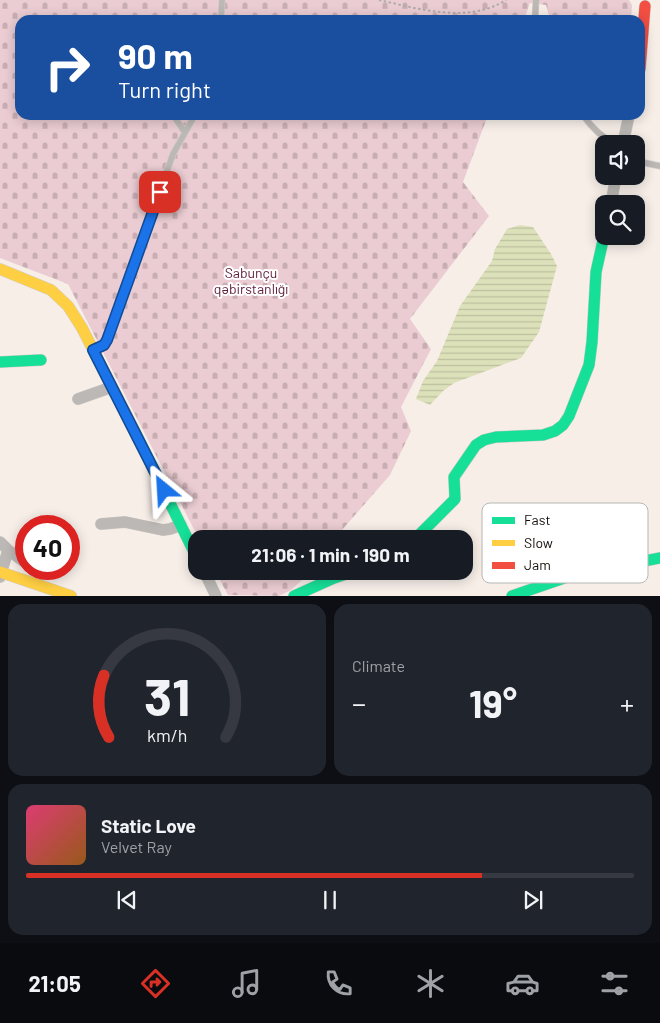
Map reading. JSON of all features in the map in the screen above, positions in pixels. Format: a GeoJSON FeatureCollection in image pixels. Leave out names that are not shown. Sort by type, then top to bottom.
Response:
{"type":"FeatureCollection","features":[{"type":"Feature","properties":{"kind":"street"},"geometry":{"type":"LineString","coordinates":[[644,15],[645,6]]}},
{"type":"Feature","properties":{"kind":"street"},"geometry":{"type":"LineString","coordinates":[[625,135],[628,120]]}},
{"type":"Feature","properties":{"kind":"street"},"geometry":{"type":"LineString","coordinates":[[424,530],[456,498],[452,482],[476,445],[484,440],[496,437],[543,435],[555,431],[563,425],[569,416],[589,365],[596,272],[602,245]]}},
{"type":"Feature","properties":{"kind":"street"},"geometry":{"type":"LineString","coordinates":[[0,269],[58,294],[73,313],[188,539]]}},
{"type":"Feature","properties":{"kind":"street"},"geometry":{"type":"LineString","coordinates":[[0,362],[41,360]]}},
{"type":"Feature","properties":{"kind":"street"},"geometry":{"type":"LineString","coordinates":[[78,399],[112,387]]}},
{"type":"Feature","properties":{"kind":"street"},"geometry":{"type":"LineString","coordinates":[[101,524],[125,522],[164,530],[170,530],[181,525]]}},
{"type":"Feature","properties":{"kind":"street"},"geometry":{"type":"LineString","coordinates":[[4,546],[15,555]]}},
{"type":"Feature","properties":{"kind":"street"},"geometry":{"type":"LineString","coordinates":[[4,546],[1,574],[71,596]]}},
{"type":"Feature","properties":{"kind":"street"},"geometry":{"type":"LineString","coordinates":[[648,562],[660,558]]}},
{"type":"Feature","properties":{"kind":"street"},"geometry":{"type":"LineString","coordinates":[[208,580],[216,596]]}},
{"type":"Feature","properties":{"kind":"street"},"geometry":{"type":"LineString","coordinates":[[294,596],[330,580]]}},
{"type":"Feature","properties":{"kind":"street"},"geometry":{"type":"LineString","coordinates":[[512,596],[544,583]]}},
{"type":"Feature","properties":{"kind":"lane"},"geometry":{"type":"LineString","coordinates":[[221,15],[222,0]]}},
{"type":"Feature","properties":{"kind":"lane"},"geometry":{"type":"LineString","coordinates":[[535,15],[536,0]]}},
{"type":"Feature","properties":{"kind":"lane"},"geometry":{"type":"LineString","coordinates":[[176,120],[184,131]]}},
{"type":"Feature","properties":{"kind":"lane"},"geometry":{"type":"LineString","coordinates":[[93,350],[104,345],[107,340],[172,154],[192,120]]}},
{"type":"Feature","properties":{"kind":"lane"},"geometry":{"type":"LineString","coordinates":[[587,120],[601,135]]}},
{"type":"Feature","properties":{"kind":"lane"},"geometry":{"type":"LineString","coordinates":[[645,163],[660,166]]}},
{"type":"Feature","properties":{"kind":"path"},"geometry":{"type":"LineString","coordinates":[[379,0],[423,10],[448,13],[495,7],[506,0]]}},
{"type":"Feature","properties":{"kind":"green space","name":"Sabunçu qəbirstanlığı"},"geometry":{"type":"Polygon","coordinates":[[[0,0],[629,0],[632,5],[631,15],[549,15],[546,5],[530,3],[526,15],[15,15],[15,120],[486,120],[463,182],[489,216],[410,319],[431,349],[401,407],[411,431],[390,475],[342,530],[194,530],[68,284],[0,258],[0,0]]]}},
{"type":"Feature","properties":{"kind":"green space"},"geometry":{"type":"Polygon","coordinates":[[[220,580],[302,580],[291,590],[279,596],[228,595],[220,580]]]}},
{"type":"Feature","properties":{"kind":"shaded area"},"geometry":{"type":"Polygon","coordinates":[[[520,225],[533,227],[557,266],[539,332],[521,358],[454,383],[443,391],[430,405],[416,399],[423,381],[437,361],[460,306],[492,261],[495,249],[507,229],[520,225]]]}},
{"type":"Feature","properties":{"kind":"traffic: fast"},"geometry":{"type":"LineString","coordinates":[[424,530],[455,499],[454,477],[476,445],[484,440],[496,437],[543,435],[555,431],[563,425],[569,416],[589,365],[596,272],[602,245]]}},
{"type":"Feature","properties":{"kind":"traffic: fast"},"geometry":{"type":"LineString","coordinates":[[0,362],[41,360]]}},
{"type":"Feature","properties":{"kind":"traffic: fast"},"geometry":{"type":"LineString","coordinates":[[134,430],[188,540]]}},
{"type":"Feature","properties":{"kind":"traffic: fast"},"geometry":{"type":"LineString","coordinates":[[648,560],[660,558]]}},
{"type":"Feature","properties":{"kind":"traffic: fast"},"geometry":{"type":"LineString","coordinates":[[294,596],[330,580]]}},
{"type":"Feature","properties":{"kind":"traffic: fast"},"geometry":{"type":"LineString","coordinates":[[512,596],[550,583]]}},
{"type":"Feature","properties":{"kind":"traffic: slow"},"geometry":{"type":"LineString","coordinates":[[0,269],[51,290],[68,306],[82,328],[134,430]]}},
{"type":"Feature","properties":{"kind":"traffic: slow"},"geometry":{"type":"LineString","coordinates":[[0,572],[71,596]]}},
{"type":"Feature","properties":{"kind":"traffic: jam"},"geometry":{"type":"LineString","coordinates":[[644,15],[645,6]]}},
{"type":"Feature","properties":{"kind":"route"},"geometry":{"type":"LineString","coordinates":[[160,192],[107,340],[104,345],[93,350],[164,490]]}}]}
